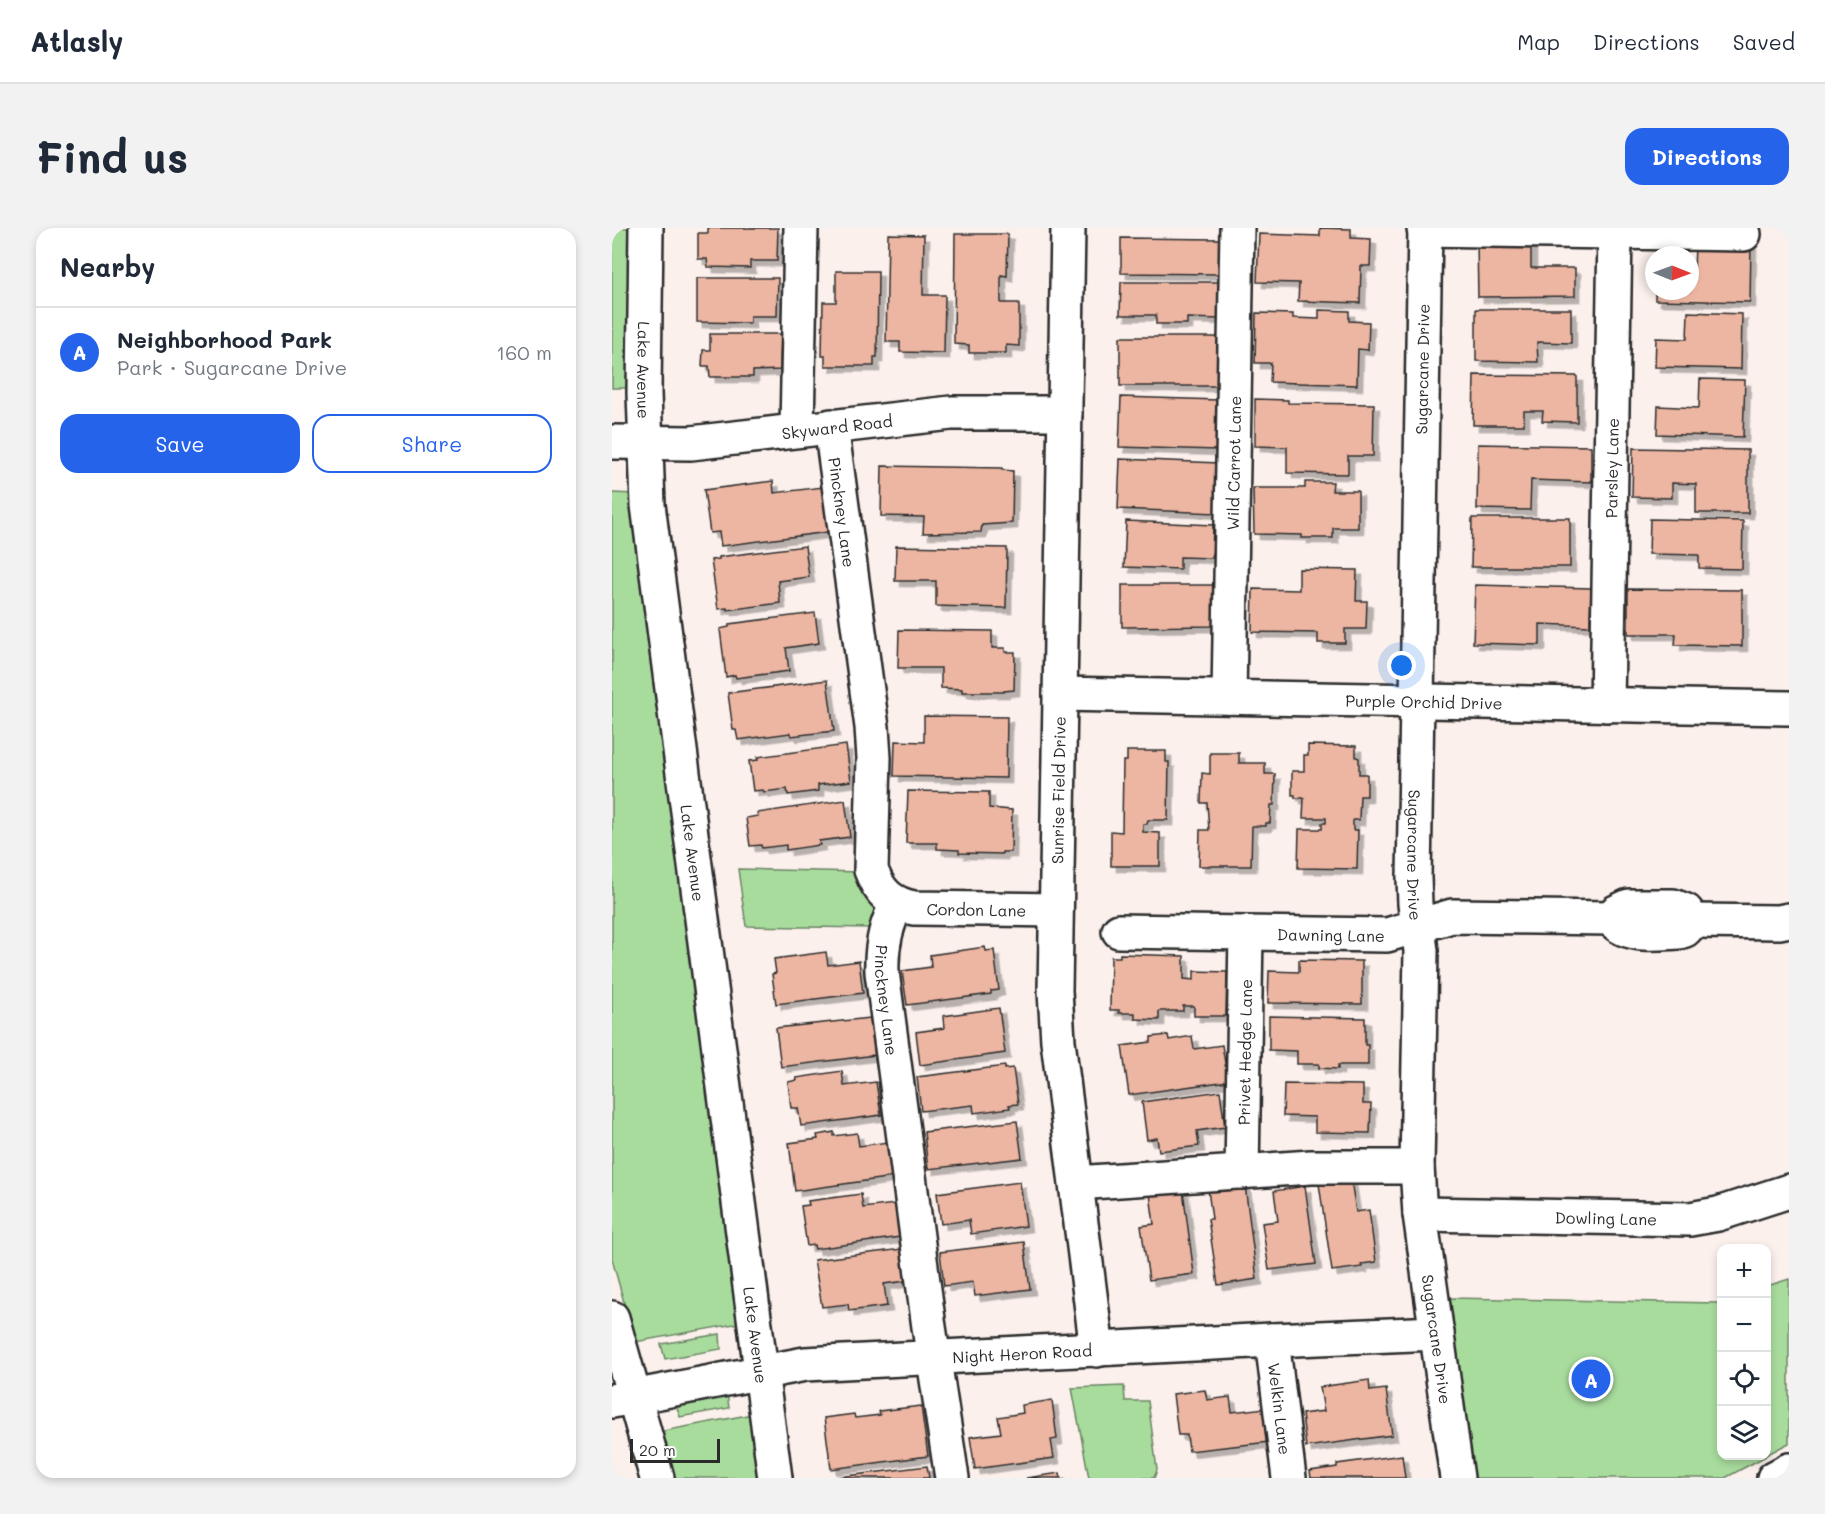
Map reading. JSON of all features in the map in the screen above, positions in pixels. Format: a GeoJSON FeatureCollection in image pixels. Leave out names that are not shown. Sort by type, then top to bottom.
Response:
{"type":"FeatureCollection","features":[{"type":"Feature","properties":{"kind":"street","name":"Lake Avenue"},"geometry":{"type":"LineString","coordinates":[[646,228],[645,443],[648,505],[775,1478]]}},
{"type":"Feature","properties":{"kind":"street"},"geometry":{"type":"LineString","coordinates":[[797,430],[801,228]]}},
{"type":"Feature","properties":{"kind":"street","name":"Sunrise Field Drive"},"geometry":{"type":"LineString","coordinates":[[1068,228],[1056,1016],[1096,1350]]}},
{"type":"Feature","properties":{"kind":"street","name":"Wild Carrot Lane"},"geometry":{"type":"LineString","coordinates":[[1229,697],[1237,228]]}},
{"type":"Feature","properties":{"kind":"street"},"geometry":{"type":"LineString","coordinates":[[1425,228],[1744,234]]}},
{"type":"Feature","properties":{"kind":"street","name":"Sugarcane Drive"},"geometry":{"type":"LineString","coordinates":[[1425,228],[1414,878],[1421,951],[1417,1167],[1420,1214],[1457,1478]]}},
{"type":"Feature","properties":{"kind":"street","name":"Parsley Lane"},"geometry":{"type":"LineString","coordinates":[[1607,705],[1615,232]]}},
{"type":"Feature","properties":{"kind":"street","name":"Skyward Road"},"geometry":{"type":"LineString","coordinates":[[612,442],[691,443],[951,413],[1065,413]]}},
{"type":"Feature","properties":{"kind":"street","name":"Pinckney Lane"},"geometry":{"type":"LineString","coordinates":[[831,426],[872,727],[874,758],[871,870],[875,883],[883,894],[897,904],[885,932],[882,972],[952,1478]]}},
{"type":"Feature","properties":{"kind":"street","name":"Purple Orchid Drive"},"geometry":{"type":"LineString","coordinates":[[1060,694],[1789,708]]}},
{"type":"Feature","properties":{"kind":"street","name":"Cordon Lane"},"geometry":{"type":"LineString","coordinates":[[897,904],[914,908],[1056,910]]}},
{"type":"Feature","properties":{"kind":"street","name":"Dawning Lane"},"geometry":{"type":"LineString","coordinates":[[1119,931],[1387,935],[1452,916],[1611,918],[1616,912],[1629,906],[1673,906],[1686,911],[1694,921],[1779,922],[1789,920]]}},
{"type":"Feature","properties":{"kind":"street","name":"Privet Hedge Lane"},"geometry":{"type":"LineString","coordinates":[[1242,1172],[1246,933]]}},
{"type":"Feature","properties":{"kind":"street"},"geometry":{"type":"LineString","coordinates":[[1076,1183],[1340,1166],[1417,1167]]}},
{"type":"Feature","properties":{"kind":"street","name":"Dowling Lane"},"geometry":{"type":"LineString","coordinates":[[1420,1214],[1690,1219],[1718,1214],[1789,1191]]}},
{"type":"Feature","properties":{"kind":"street"},"geometry":{"type":"LineString","coordinates":[[612,1318],[623,1398],[657,1478]]}},
{"type":"Feature","properties":{"kind":"street","name":"Night Heron Road"},"geometry":{"type":"LineString","coordinates":[[623,1398],[805,1364],[1437,1333]]}},
{"type":"Feature","properties":{"kind":"street","name":"Welkin Lane"},"geometry":{"type":"LineString","coordinates":[[1272,1340],[1289,1478]]}},
{"type":"Feature","properties":{"kind":"street"},"geometry":{"type":"LineString","coordinates":[[1774,1478],[1789,1470]]}},
{"type":"Feature","properties":{"kind":"green space"},"geometry":{"type":"Polygon","coordinates":[[[612,228],[635,228],[632,388],[612,388],[612,228]]]}},
{"type":"Feature","properties":{"kind":"green space"},"geometry":{"type":"Polygon","coordinates":[[[612,493],[636,494],[746,1322],[635,1342],[612,1259],[612,493]]]}},
{"type":"Feature","properties":{"kind":"green space"},"geometry":{"type":"Polygon","coordinates":[[[738,869],[861,872],[874,898],[876,911],[873,928],[746,926],[738,869]]]}},
{"type":"Feature","properties":{"kind":"green space"},"geometry":{"type":"Polygon","coordinates":[[[1789,1279],[1789,1443],[1771,1452],[1771,1298],[1771,1285],[1789,1279]]]}},
{"type":"Feature","properties":{"kind":"green space"},"geometry":{"type":"Polygon","coordinates":[[[1450,1298],[1717,1303],[1717,1460],[1759,1460],[1725,1478],[1474,1478],[1450,1298]]]}},
{"type":"Feature","properties":{"kind":"green space"},"geometry":{"type":"Polygon","coordinates":[[[720,1334],[721,1349],[665,1359],[661,1344],[720,1334]]]}},
{"type":"Feature","properties":{"kind":"green space"},"geometry":{"type":"Polygon","coordinates":[[[1124,1386],[1125,1401],[1148,1401],[1157,1470],[1154,1478],[1089,1478],[1072,1388],[1124,1386]]]}},
{"type":"Feature","properties":{"kind":"green space"},"geometry":{"type":"Polygon","coordinates":[[[727,1393],[729,1408],[680,1417],[675,1402],[727,1393]]]}},
{"type":"Feature","properties":{"kind":"green space"},"geometry":{"type":"Polygon","coordinates":[[[758,1413],[767,1478],[671,1478],[658,1432],[758,1413]]]}},
{"type":"Feature","properties":{"kind":"building"},"geometry":{"type":"Polygon","coordinates":[[[708,228],[778,228],[777,261],[750,261],[750,268],[708,267],[707,259],[698,259],[698,233],[708,233],[708,228]]]}},
{"type":"Feature","properties":{"kind":"building"},"geometry":{"type":"Polygon","coordinates":[[[1320,228],[1351,229],[1351,238],[1371,239],[1370,266],[1361,266],[1360,303],[1298,301],[1299,283],[1257,282],[1259,234],[1320,236],[1320,228]]]}},
{"type":"Feature","properties":{"kind":"building"},"geometry":{"type":"Polygon","coordinates":[[[888,234],[924,235],[923,295],[945,295],[944,353],[900,352],[900,342],[886,342],[888,234]]]}},
{"type":"Feature","properties":{"kind":"building"},"geometry":{"type":"Polygon","coordinates":[[[955,234],[1008,234],[1007,276],[1001,275],[1001,303],[1019,303],[1019,346],[1006,345],[1006,353],[969,353],[969,345],[954,344],[955,234]]]}},
{"type":"Feature","properties":{"kind":"building"},"geometry":{"type":"Polygon","coordinates":[[[1121,238],[1220,239],[1220,274],[1121,273],[1121,238]]]}},
{"type":"Feature","properties":{"kind":"building"},"geometry":{"type":"Polygon","coordinates":[[[1477,241],[1531,241],[1531,268],[1575,268],[1575,296],[1478,297],[1477,241]]]}},
{"type":"Feature","properties":{"kind":"building"},"geometry":{"type":"Polygon","coordinates":[[[1695,243],[1751,244],[1750,302],[1655,300],[1699,300],[1699,246],[1695,246],[1695,243]]]}},
{"type":"Feature","properties":{"kind":"building"},"geometry":{"type":"Polygon","coordinates":[[[836,271],[878,271],[877,357],[874,357],[874,366],[825,366],[825,356],[822,356],[823,302],[836,302],[836,271]]]}},
{"type":"Feature","properties":{"kind":"building"},"geometry":{"type":"Polygon","coordinates":[[[697,278],[778,278],[777,316],[750,316],[750,323],[697,322],[697,278]]]}},
{"type":"Feature","properties":{"kind":"building"},"geometry":{"type":"Polygon","coordinates":[[[1121,282],[1219,282],[1219,319],[1187,318],[1187,324],[1156,324],[1156,315],[1120,315],[1121,282]]]}},
{"type":"Feature","properties":{"kind":"building"},"geometry":{"type":"Polygon","coordinates":[[[1476,309],[1571,309],[1571,343],[1537,342],[1538,362],[1476,361],[1476,309]]]}},
{"type":"Feature","properties":{"kind":"building"},"geometry":{"type":"Polygon","coordinates":[[[1319,310],[1349,311],[1349,321],[1369,322],[1368,350],[1358,349],[1357,385],[1270,382],[1271,363],[1255,363],[1256,313],[1293,314],[1293,318],[1319,319],[1319,310]]]}},
{"type":"Feature","properties":{"kind":"building"},"geometry":{"type":"Polygon","coordinates":[[[1688,312],[1742,314],[1741,369],[1655,367],[1656,338],[1687,339],[1688,312]]]}},
{"type":"Feature","properties":{"kind":"building"},"geometry":{"type":"Polygon","coordinates":[[[710,334],[781,334],[780,370],[753,371],[753,377],[710,377],[709,366],[702,366],[703,350],[710,350],[710,334]]]}},
{"type":"Feature","properties":{"kind":"building"},"geometry":{"type":"Polygon","coordinates":[[[1120,337],[1218,337],[1218,386],[1120,386],[1120,337]]]}},
{"type":"Feature","properties":{"kind":"building"},"geometry":{"type":"Polygon","coordinates":[[[1474,375],[1577,376],[1577,422],[1542,421],[1543,411],[1524,411],[1524,425],[1473,425],[1474,375]]]}},
{"type":"Feature","properties":{"kind":"building"},"geometry":{"type":"Polygon","coordinates":[[[1700,379],[1745,380],[1743,437],[1657,434],[1658,406],[1699,408],[1700,379]]]}},
{"type":"Feature","properties":{"kind":"building"},"geometry":{"type":"Polygon","coordinates":[[[1121,397],[1219,400],[1217,450],[1119,447],[1121,397]]]}},
{"type":"Feature","properties":{"kind":"building"},"geometry":{"type":"Polygon","coordinates":[[[1255,399],[1288,400],[1288,403],[1374,404],[1373,456],[1348,456],[1348,474],[1287,473],[1287,447],[1255,446],[1255,399]]]}},
{"type":"Feature","properties":{"kind":"building"},"geometry":{"type":"Polygon","coordinates":[[[1478,444],[1591,446],[1591,482],[1531,480],[1530,510],[1477,509],[1478,444]]]}},
{"type":"Feature","properties":{"kind":"building"},"geometry":{"type":"Polygon","coordinates":[[[1633,448],[1748,450],[1748,513],[1696,513],[1696,484],[1672,483],[1672,498],[1632,497],[1633,448]]]}},
{"type":"Feature","properties":{"kind":"building"},"geometry":{"type":"Polygon","coordinates":[[[1120,459],[1219,463],[1217,513],[1118,509],[1120,459]]]}},
{"type":"Feature","properties":{"kind":"building"},"geometry":{"type":"Polygon","coordinates":[[[882,466],[1002,468],[1002,470],[1013,471],[1012,523],[982,525],[981,532],[923,533],[924,517],[881,516],[882,466]]]}},
{"type":"Feature","properties":{"kind":"building"},"geometry":{"type":"Polygon","coordinates":[[[773,481],[774,493],[823,487],[828,532],[721,546],[719,532],[710,533],[704,490],[773,481]]]}},
{"type":"Feature","properties":{"kind":"building"},"geometry":{"type":"Polygon","coordinates":[[[1305,482],[1333,482],[1332,491],[1358,491],[1358,528],[1333,528],[1333,538],[1254,534],[1253,488],[1305,488],[1305,482]]]}},
{"type":"Feature","properties":{"kind":"building"},"geometry":{"type":"Polygon","coordinates":[[[1472,518],[1570,518],[1570,567],[1471,567],[1472,518]]]}},
{"type":"Feature","properties":{"kind":"building"},"geometry":{"type":"Polygon","coordinates":[[[1650,519],[1743,521],[1742,569],[1699,568],[1699,555],[1649,554],[1650,519]]]}},
{"type":"Feature","properties":{"kind":"building"},"geometry":{"type":"Polygon","coordinates":[[[1126,521],[1213,525],[1212,558],[1180,557],[1180,569],[1124,567],[1126,521]]]}},
{"type":"Feature","properties":{"kind":"building"},"geometry":{"type":"Polygon","coordinates":[[[805,546],[809,577],[778,581],[780,603],[727,610],[727,608],[718,609],[711,560],[805,546]]]}},
{"type":"Feature","properties":{"kind":"building"},"geometry":{"type":"Polygon","coordinates":[[[896,546],[1007,548],[1006,608],[936,606],[936,581],[895,581],[896,546]]]}},
{"type":"Feature","properties":{"kind":"building"},"geometry":{"type":"Polygon","coordinates":[[[1299,569],[1357,570],[1356,601],[1367,601],[1366,629],[1345,629],[1345,643],[1318,643],[1318,633],[1252,632],[1253,589],[1299,590],[1299,569]]]}},
{"type":"Feature","properties":{"kind":"building"},"geometry":{"type":"Polygon","coordinates":[[[1122,585],[1215,585],[1216,626],[1122,627],[1122,585]]]}},
{"type":"Feature","properties":{"kind":"building"},"geometry":{"type":"Polygon","coordinates":[[[1475,585],[1591,588],[1590,626],[1540,624],[1540,645],[1473,643],[1475,585]]]}},
{"type":"Feature","properties":{"kind":"building"},"geometry":{"type":"Polygon","coordinates":[[[1628,589],[1742,590],[1742,646],[1675,645],[1676,634],[1628,634],[1628,589]]]}},
{"type":"Feature","properties":{"kind":"building"},"geometry":{"type":"Polygon","coordinates":[[[815,613],[819,643],[786,648],[789,671],[736,678],[735,675],[726,677],[720,629],[729,627],[729,624],[815,613]]]}},
{"type":"Feature","properties":{"kind":"building"},"geometry":{"type":"Polygon","coordinates":[[[899,630],[992,631],[992,648],[1005,648],[1005,652],[1015,652],[1014,690],[962,692],[962,689],[941,688],[941,668],[898,668],[899,630]]]}},
{"type":"Feature","properties":{"kind":"building"},"geometry":{"type":"Polygon","coordinates":[[[827,680],[834,731],[791,736],[790,733],[738,740],[736,730],[733,730],[728,693],[827,680]]]}},
{"type":"Feature","properties":{"kind":"building"},"geometry":{"type":"Polygon","coordinates":[[[924,716],[1007,717],[1006,778],[894,776],[895,741],[924,742],[924,716]]]}},
{"type":"Feature","properties":{"kind":"building"},"geometry":{"type":"Polygon","coordinates":[[[846,745],[851,781],[818,785],[818,791],[788,795],[787,789],[753,791],[749,761],[758,760],[757,757],[846,745]]]}},
{"type":"Feature","properties":{"kind":"building"},"geometry":{"type":"Polygon","coordinates":[[[1308,745],[1356,746],[1359,774],[1367,774],[1367,796],[1360,796],[1359,820],[1353,820],[1353,830],[1358,830],[1357,869],[1298,868],[1299,829],[1322,829],[1322,823],[1326,823],[1326,818],[1303,818],[1304,798],[1295,798],[1295,795],[1292,795],[1292,771],[1304,771],[1304,755],[1308,755],[1308,745]]]}},
{"type":"Feature","properties":{"kind":"building"},"geometry":{"type":"Polygon","coordinates":[[[1127,751],[1166,751],[1166,762],[1169,762],[1168,820],[1148,820],[1147,824],[1143,824],[1143,832],[1160,833],[1160,866],[1111,866],[1111,831],[1122,832],[1123,761],[1127,761],[1127,751]]]}},
{"type":"Feature","properties":{"kind":"building"},"geometry":{"type":"Polygon","coordinates":[[[1210,753],[1239,753],[1239,763],[1265,763],[1265,774],[1275,774],[1274,805],[1271,805],[1270,823],[1266,823],[1266,826],[1252,826],[1251,866],[1199,866],[1200,830],[1209,830],[1207,803],[1201,803],[1202,773],[1210,774],[1210,753]]]}},
{"type":"Feature","properties":{"kind":"building"},"geometry":{"type":"Polygon","coordinates":[[[908,791],[989,792],[989,808],[1012,810],[1011,852],[1002,852],[1002,854],[959,853],[959,850],[937,849],[937,843],[906,843],[908,791]]]}},
{"type":"Feature","properties":{"kind":"building"},"geometry":{"type":"Polygon","coordinates":[[[845,800],[850,837],[819,841],[820,845],[786,850],[786,845],[762,848],[761,845],[750,846],[746,818],[758,816],[757,813],[845,800]]]}},
{"type":"Feature","properties":{"kind":"building"},"geometry":{"type":"Polygon","coordinates":[[[985,947],[986,951],[994,950],[999,990],[991,991],[991,994],[907,1005],[902,971],[931,967],[930,955],[985,947]]]}},
{"type":"Feature","properties":{"kind":"building"},"geometry":{"type":"Polygon","coordinates":[[[826,952],[828,965],[859,961],[863,993],[776,1004],[772,974],[776,973],[774,959],[826,952]]]}},
{"type":"Feature","properties":{"kind":"building"},"geometry":{"type":"Polygon","coordinates":[[[1120,954],[1184,956],[1184,979],[1194,980],[1194,971],[1227,972],[1226,1016],[1194,1016],[1194,1006],[1183,1006],[1183,1011],[1159,1011],[1159,1020],[1135,1019],[1135,1013],[1119,1013],[1119,1010],[1110,1010],[1111,957],[1120,957],[1120,954]]]}},
{"type":"Feature","properties":{"kind":"building"},"geometry":{"type":"Polygon","coordinates":[[[1299,960],[1362,961],[1362,1004],[1268,1003],[1269,971],[1299,972],[1299,960]]]}},
{"type":"Feature","properties":{"kind":"building"},"geometry":{"type":"Polygon","coordinates":[[[999,1008],[1005,1053],[920,1065],[916,1032],[944,1028],[943,1016],[999,1008]]]}},
{"type":"Feature","properties":{"kind":"building"},"geometry":{"type":"Polygon","coordinates":[[[1269,1016],[1365,1018],[1368,1065],[1338,1065],[1338,1069],[1319,1068],[1319,1064],[1297,1064],[1297,1051],[1269,1050],[1269,1016]]]}},
{"type":"Feature","properties":{"kind":"building"},"geometry":{"type":"Polygon","coordinates":[[[870,1018],[875,1055],[781,1067],[776,1028],[870,1018]]]}},
{"type":"Feature","properties":{"kind":"building"},"geometry":{"type":"Polygon","coordinates":[[[1168,1035],[1169,1040],[1192,1036],[1194,1049],[1222,1045],[1228,1081],[1129,1095],[1122,1046],[1151,1042],[1151,1037],[1168,1035]]]}},
{"type":"Feature","properties":{"kind":"building"},"geometry":{"type":"Polygon","coordinates":[[[1005,1066],[1005,1069],[1013,1068],[1018,1104],[1009,1105],[1010,1108],[974,1113],[973,1105],[921,1111],[917,1077],[1005,1066]]]}},
{"type":"Feature","properties":{"kind":"building"},"geometry":{"type":"Polygon","coordinates":[[[842,1071],[844,1086],[876,1082],[881,1115],[801,1126],[798,1108],[791,1108],[788,1082],[797,1080],[796,1078],[842,1071]]]}},
{"type":"Feature","properties":{"kind":"building"},"geometry":{"type":"Polygon","coordinates":[[[1284,1084],[1363,1085],[1363,1104],[1371,1104],[1370,1133],[1315,1132],[1315,1117],[1283,1116],[1284,1084]]]}},
{"type":"Feature","properties":{"kind":"building"},"geometry":{"type":"Polygon","coordinates":[[[1220,1091],[1225,1127],[1197,1131],[1199,1146],[1159,1151],[1157,1138],[1147,1140],[1142,1102],[1220,1091]]]}},
{"type":"Feature","properties":{"kind":"building"},"geometry":{"type":"Polygon","coordinates":[[[1017,1121],[1022,1158],[928,1169],[924,1132],[1017,1121]]]}},
{"type":"Feature","properties":{"kind":"building"},"geometry":{"type":"Polygon","coordinates":[[[834,1132],[834,1136],[857,1133],[859,1146],[888,1142],[893,1177],[795,1191],[789,1143],[818,1139],[817,1135],[834,1132]]]}},
{"type":"Feature","properties":{"kind":"building"},"geometry":{"type":"Polygon","coordinates":[[[1351,1180],[1356,1212],[1369,1210],[1376,1262],[1361,1264],[1362,1267],[1332,1271],[1319,1184],[1351,1180]]]}},
{"type":"Feature","properties":{"kind":"building"},"geometry":{"type":"Polygon","coordinates":[[[1020,1182],[1026,1226],[971,1234],[969,1220],[941,1224],[937,1193],[1020,1182]]]}},
{"type":"Feature","properties":{"kind":"building"},"geometry":{"type":"Polygon","coordinates":[[[1245,1185],[1257,1279],[1218,1285],[1208,1219],[1212,1219],[1208,1190],[1245,1185]]]}},
{"type":"Feature","properties":{"kind":"building"},"geometry":{"type":"Polygon","coordinates":[[[1305,1186],[1316,1264],[1269,1270],[1262,1223],[1278,1221],[1274,1191],[1305,1186]]]}},
{"type":"Feature","properties":{"kind":"building"},"geometry":{"type":"Polygon","coordinates":[[[1183,1190],[1194,1274],[1149,1280],[1141,1226],[1154,1224],[1150,1194],[1183,1190]]]}},
{"type":"Feature","properties":{"kind":"building"},"geometry":{"type":"Polygon","coordinates":[[[861,1194],[863,1208],[895,1204],[900,1237],[815,1249],[814,1245],[807,1246],[801,1206],[809,1205],[808,1201],[861,1194]]]}},
{"type":"Feature","properties":{"kind":"building"},"geometry":{"type":"Polygon","coordinates":[[[1024,1242],[1030,1289],[975,1296],[973,1282],[944,1286],[940,1252],[1024,1242]]]}},
{"type":"Feature","properties":{"kind":"building"},"geometry":{"type":"Polygon","coordinates":[[[902,1249],[906,1281],[884,1284],[887,1306],[849,1311],[848,1304],[822,1307],[814,1260],[902,1249]]]}},
{"type":"Feature","properties":{"kind":"building"},"geometry":{"type":"Polygon","coordinates":[[[1369,1380],[1370,1391],[1386,1389],[1392,1435],[1306,1447],[1302,1414],[1324,1411],[1320,1387],[1369,1380]]]}},
{"type":"Feature","properties":{"kind":"building"},"geometry":{"type":"Polygon","coordinates":[[[1205,1390],[1207,1400],[1230,1397],[1232,1412],[1265,1408],[1269,1442],[1189,1451],[1187,1435],[1178,1435],[1173,1394],[1205,1390]]]}},
{"type":"Feature","properties":{"kind":"building"},"geometry":{"type":"Polygon","coordinates":[[[1052,1400],[1057,1439],[1051,1440],[1054,1458],[975,1469],[970,1437],[1001,1433],[998,1417],[1023,1413],[1022,1405],[1052,1400]]]}},
{"type":"Feature","properties":{"kind":"building"},"geometry":{"type":"Polygon","coordinates":[[[921,1406],[928,1456],[831,1469],[824,1418],[854,1414],[855,1418],[880,1415],[879,1411],[921,1406]]]}},
{"type":"Feature","properties":{"kind":"building"},"geometry":{"type":"Polygon","coordinates":[[[1402,1455],[1405,1478],[1311,1478],[1310,1471],[1337,1467],[1337,1464],[1402,1455]]]}},
{"type":"Feature","properties":{"kind":"building"},"geometry":{"type":"Polygon","coordinates":[[[927,1466],[929,1478],[839,1478],[839,1477],[927,1466]]]}},
{"type":"Feature","properties":{"kind":"building"},"geometry":{"type":"Polygon","coordinates":[[[1060,1473],[1061,1478],[1026,1478],[1060,1473]]]}},
{"type":"Feature","properties":{"kind":"place","name":"Neighborhood Park"},"geometry":{"type":"Point","coordinates":[1591,1379]}}]}
